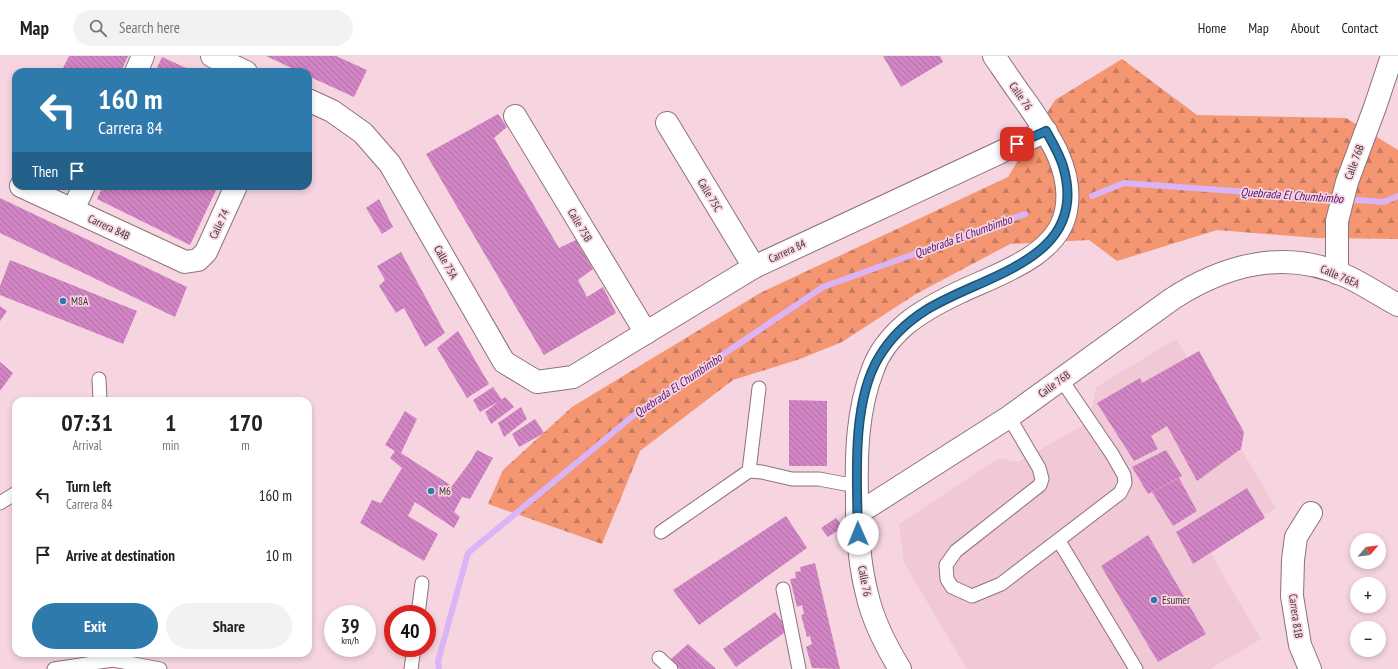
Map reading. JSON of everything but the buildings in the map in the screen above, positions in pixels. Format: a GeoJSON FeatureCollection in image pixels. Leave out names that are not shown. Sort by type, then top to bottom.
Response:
{"type":"FeatureCollection","features":[{"type":"Feature","properties":{"kind":"street"},"geometry":{"type":"LineString","coordinates":[[138,68],[143,56]]}},
{"type":"Feature","properties":{"kind":"street"},"geometry":{"type":"LineString","coordinates":[[212,56],[238,68]]}},
{"type":"Feature","properties":{"kind":"street","name":"Calle 76"},"geometry":{"type":"LineString","coordinates":[[898,668],[877,625],[867,595],[862,575],[860,553],[857,514],[857,480],[860,418],[864,397],[873,368],[882,352],[894,336],[905,325],[927,309],[958,293],[1018,266],[1034,256],[1056,234],[1066,213],[1068,194],[1063,165],[1046,131],[994,56]]}},
{"type":"Feature","properties":{"kind":"street","name":"Calle 76B"},"geometry":{"type":"LineString","coordinates":[[1337,272],[1337,221],[1340,208],[1347,182],[1392,56]]}},
{"type":"Feature","properties":{"kind":"street","name":"Calle 75A"},"geometry":{"type":"LineString","coordinates":[[312,102],[332,111],[363,133],[390,164],[504,362],[537,382]]}},
{"type":"Feature","properties":{"kind":"street","name":"Calle 75B"},"geometry":{"type":"LineString","coordinates":[[515,116],[646,333]]}},
{"type":"Feature","properties":{"kind":"street","name":"Calle 75C"},"geometry":{"type":"LineString","coordinates":[[667,123],[754,266]]}},
{"type":"Feature","properties":{"kind":"street","name":"Carrera 84"},"geometry":{"type":"LineString","coordinates":[[537,382],[573,377],[754,266],[1046,131]]}},
{"type":"Feature","properties":{"kind":"street","name":"Carrera 84B"},"geometry":{"type":"LineString","coordinates":[[29,190],[185,262],[198,260]]}},
{"type":"Feature","properties":{"kind":"street"},"geometry":{"type":"LineString","coordinates":[[73,210],[82,190]]}},
{"type":"Feature","properties":{"kind":"street","name":"Calle 74"},"geometry":{"type":"LineString","coordinates":[[198,260],[206,252],[234,190]]}},
{"type":"Feature","properties":{"kind":"street","name":"Calle 76EA"},"geometry":{"type":"LineString","coordinates":[[1254,264],[1284,261],[1324,267],[1348,277],[1398,305]]}},
{"type":"Feature","properties":{"kind":"street","name":"Calle 76B"},"geometry":{"type":"LineString","coordinates":[[857,514],[1009,417],[1184,291],[1222,273],[1254,264]]}},
{"type":"Feature","properties":{"kind":"street","name":"Carrera 81B"},"geometry":{"type":"LineString","coordinates":[[1310,669],[1300,645],[1292,596],[1293,560],[1296,537],[1311,513]]}},
{"type":"Feature","properties":{"kind":"lane"},"geometry":{"type":"LineString","coordinates":[[99,379],[100,397]]}},
{"type":"Feature","properties":{"kind":"lane"},"geometry":{"type":"LineString","coordinates":[[1009,417],[1039,468],[1042,479],[1040,485],[956,551],[946,565],[947,579],[952,587],[972,596],[1001,584],[1059,541],[1120,492],[1125,483],[1124,475],[1112,454],[1061,379]]}},
{"type":"Feature","properties":{"kind":"lane"},"geometry":{"type":"LineString","coordinates":[[749,471],[759,388]]}},
{"type":"Feature","properties":{"kind":"lane"},"geometry":{"type":"LineString","coordinates":[[661,532],[749,471],[762,472],[792,479],[819,479],[845,484],[857,480]]}},
{"type":"Feature","properties":{"kind":"lane"},"geometry":{"type":"LineString","coordinates":[[0,503],[12,496]]}},
{"type":"Feature","properties":{"kind":"lane"},"geometry":{"type":"LineString","coordinates":[[1059,541],[1136,669]]}},
{"type":"Feature","properties":{"kind":"lane"},"geometry":{"type":"LineString","coordinates":[[419,605],[422,583]]}},
{"type":"Feature","properties":{"kind":"lane"},"geometry":{"type":"LineString","coordinates":[[783,589],[799,669]]}},
{"type":"Feature","properties":{"kind":"lane"},"geometry":{"type":"LineString","coordinates":[[54,669],[114,657],[160,669]]}},
{"type":"Feature","properties":{"kind":"lane"},"geometry":{"type":"LineString","coordinates":[[411,669],[413,657]]}},
{"type":"Feature","properties":{"kind":"lane"},"geometry":{"type":"LineString","coordinates":[[659,658],[671,669]]}},
{"type":"Feature","properties":{"kind":"shaded area"},"geometry":{"type":"Polygon","coordinates":[[[1176,339],[1276,508],[1208,549],[1261,639],[1210,669],[967,669],[904,563],[899,524],[999,458],[1018,462],[1089,422],[1096,387],[1176,339]]]}},
{"type":"Feature","properties":{"kind":"green space"},"geometry":{"type":"Polygon","coordinates":[[[1122,59],[1197,115],[1346,118],[1398,150],[1398,239],[1317,238],[1217,230],[1117,261],[1089,240],[1010,244],[916,294],[842,342],[800,359],[733,380],[640,451],[602,544],[488,504],[503,470],[572,407],[760,293],[1008,177],[1055,100],[1122,59]]]}},
{"type":"Feature","properties":{"kind":"waterway","name":"Quebrada El Chumbimbo"},"geometry":{"type":"LineString","coordinates":[[1092,196],[1124,183],[1384,202],[1398,196]]}},
{"type":"Feature","properties":{"kind":"waterway","name":"Quebrada El Chumbimbo"},"geometry":{"type":"LineString","coordinates":[[439,669],[438,661],[468,553],[639,411],[823,287],[1025,214]]}},
{"type":"Feature","properties":{"kind":"place","name":"M8A"},"geometry":{"type":"Point","coordinates":[63,301]}},
{"type":"Feature","properties":{"kind":"place","name":"M6"},"geometry":{"type":"Point","coordinates":[431,491]}},
{"type":"Feature","properties":{"kind":"place","name":"Esumer"},"geometry":{"type":"Point","coordinates":[1154,600]}},
{"type":"Feature","properties":{"kind":"route"},"geometry":{"type":"LineString","coordinates":[[858,534],[857,480],[860,418],[864,397],[873,368],[885,347],[905,325],[927,309],[958,293],[1018,266],[1034,256],[1056,234],[1066,213],[1068,194],[1063,165],[1046,131],[1017,144]]}}]}
